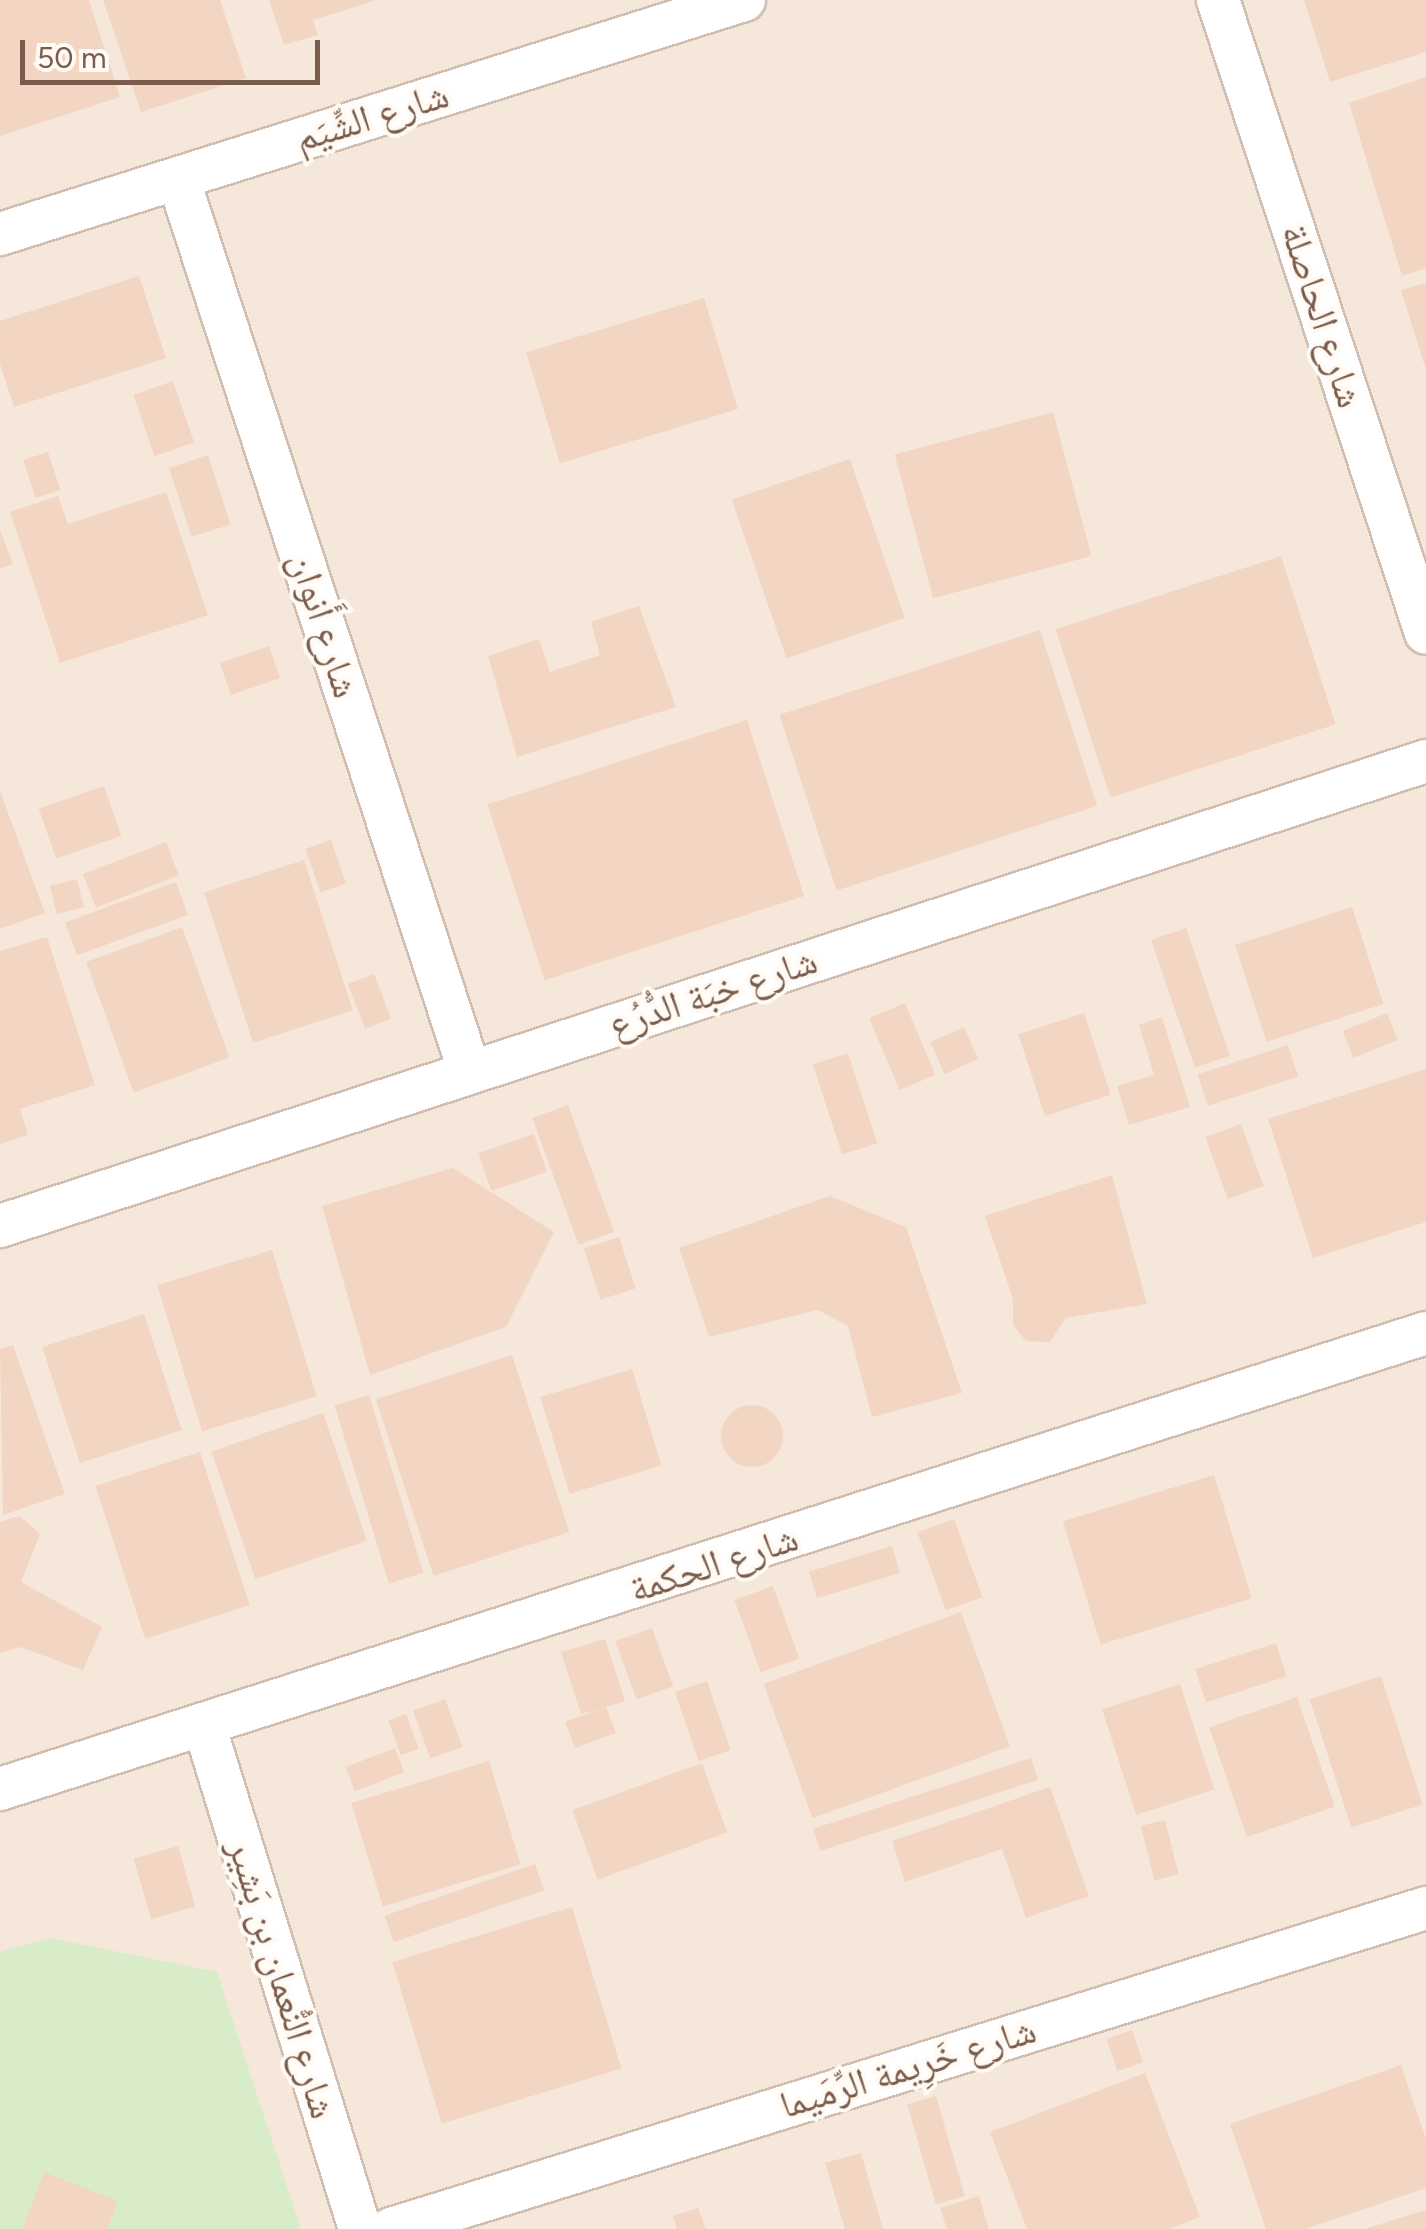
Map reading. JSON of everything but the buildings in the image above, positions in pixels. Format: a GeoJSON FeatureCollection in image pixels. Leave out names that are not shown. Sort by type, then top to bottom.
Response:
{"type":"FeatureCollection","features":[{"type":"Feature","properties":{"kind":"street","name":"شارع الشِّيَم"},"geometry":{"type":"LineString","coordinates":[[0,234],[744,0]]}},
{"type":"Feature","properties":{"kind":"street","name":"شارع الحاصلة"},"geometry":{"type":"LineString","coordinates":[[1218,0],[1426,633]]}},
{"type":"Feature","properties":{"kind":"street","name":"شارع أَنوان"},"geometry":{"type":"LineString","coordinates":[[178,178],[470,1073]]}},
{"type":"Feature","properties":{"kind":"street","name":"شارع خبَة الدُّرُع"},"geometry":{"type":"LineString","coordinates":[[0,1226],[1426,761]]}},
{"type":"Feature","properties":{"kind":"street","name":"شارع الحكمة"},"geometry":{"type":"LineString","coordinates":[[0,1789],[205,1728],[1426,1333]]}},
{"type":"Feature","properties":{"kind":"street","name":"شارع النُّعمان بن بَشِير"},"geometry":{"type":"LineString","coordinates":[[205,1728],[360,2229]]}},
{"type":"Feature","properties":{"kind":"street","name":"شارع خَرِيمة الرِّمَيما"},"geometry":{"type":"LineString","coordinates":[[391,2229],[1426,1908]]}},
{"type":"Feature","properties":{"kind":"shaded area"},"geometry":{"type":"Polygon","coordinates":[[[0,0],[1426,0],[1426,2229],[0,2229],[0,0]]]}},
{"type":"Feature","properties":{"kind":"green space"},"geometry":{"type":"Polygon","coordinates":[[[50,1938],[217,1972],[301,2229],[0,2229],[0,1952],[50,1938]]]}}]}
